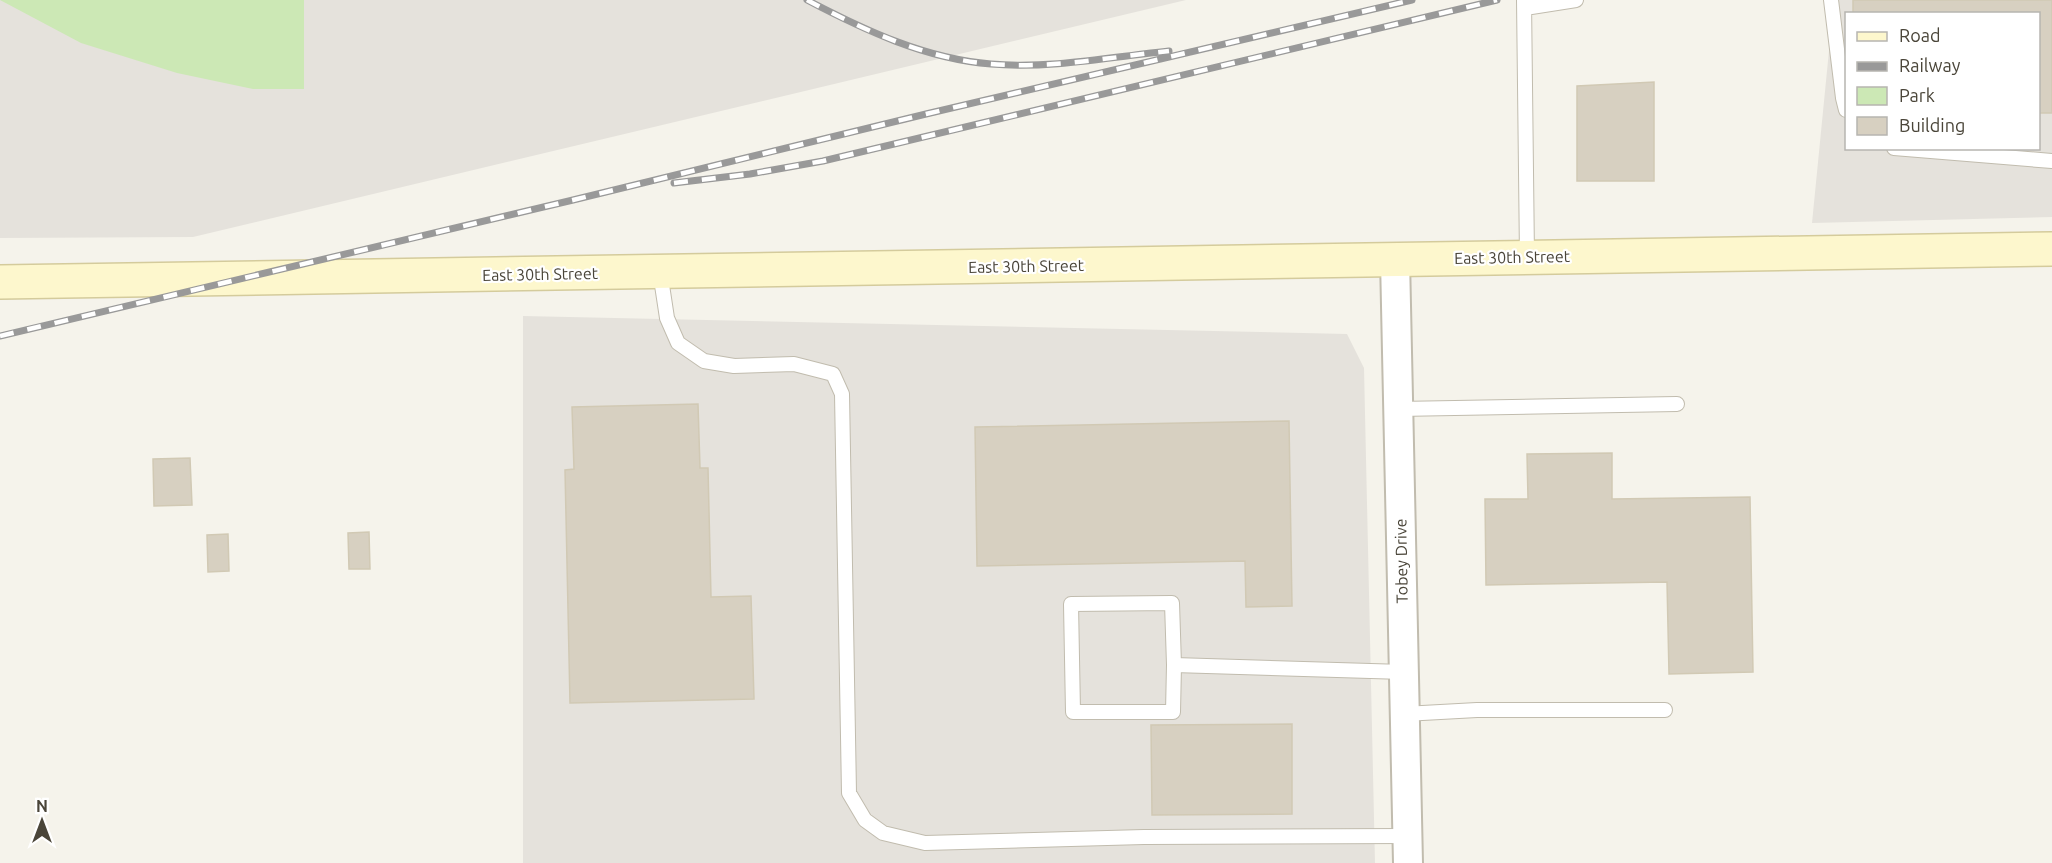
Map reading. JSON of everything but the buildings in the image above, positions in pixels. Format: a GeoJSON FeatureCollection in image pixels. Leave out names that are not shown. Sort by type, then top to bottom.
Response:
{"type":"FeatureCollection","features":[{"type":"Feature","properties":{"kind":"main road","name":"East 30th Street"},"geometry":{"type":"LineString","coordinates":[[0,282],[2052,249]]}},
{"type":"Feature","properties":{"kind":"street","name":"Tobey Drive"},"geometry":{"type":"LineString","coordinates":[[1395,259],[1407,849]]}},
{"type":"Feature","properties":{"kind":"lane"},"geometry":{"type":"LineString","coordinates":[[1527,257],[1525,4],[1576,0]]}},
{"type":"Feature","properties":{"kind":"lane"},"geometry":{"type":"LineString","coordinates":[[1831,0],[1845,106]]}},
{"type":"Feature","properties":{"kind":"lane"},"geometry":{"type":"LineString","coordinates":[[1918,150],[2052,161]]}},
{"type":"Feature","properties":{"kind":"lane"},"geometry":{"type":"LineString","coordinates":[[660,272],[667,318],[678,343],[704,361],[734,366],[794,364],[833,374],[842,394],[849,793],[865,820],[883,833],[925,843],[1144,837],[1407,849]]}},
{"type":"Feature","properties":{"kind":"lane"},"geometry":{"type":"LineString","coordinates":[[1398,409],[1677,404]]}},
{"type":"Feature","properties":{"kind":"lane"},"geometry":{"type":"LineString","coordinates":[[1172,603],[1174,665],[1173,712],[1073,712],[1071,604],[1172,603]]}},
{"type":"Feature","properties":{"kind":"lane"},"geometry":{"type":"LineString","coordinates":[[1174,665],[1404,672]]}},
{"type":"Feature","properties":{"kind":"lane"},"geometry":{"type":"LineString","coordinates":[[1404,714],[1477,710],[1665,710]]}},
{"type":"Feature","properties":{"kind":"shaded area"},"geometry":{"type":"Polygon","coordinates":[[[0,0],[1186,0],[193,237],[0,238],[0,0]]]}},
{"type":"Feature","properties":{"kind":"shaded area"},"geometry":{"type":"Polygon","coordinates":[[[1834,0],[2052,0],[2052,217],[1812,223],[1834,0]]]}},
{"type":"Feature","properties":{"kind":"shaded area"},"geometry":{"type":"Polygon","coordinates":[[[523,316],[1347,334],[1364,368],[1375,863],[523,863],[523,316]]]}},
{"type":"Feature","properties":{"kind":"green space"},"geometry":{"type":"Polygon","coordinates":[[[0,0],[304,0],[304,89],[253,89],[177,73],[81,43],[0,0]]]}},
{"type":"Feature","properties":{"kind":"railway"},"geometry":{"type":"LineString","coordinates":[[807,0],[896,41],[967,61],[1036,65],[1169,51]]}},
{"type":"Feature","properties":{"kind":"railway"},"geometry":{"type":"LineString","coordinates":[[0,336],[1412,0]]}},
{"type":"Feature","properties":{"kind":"railway"},"geometry":{"type":"LineString","coordinates":[[674,183],[750,174],[823,161],[1497,0]]}}]}
